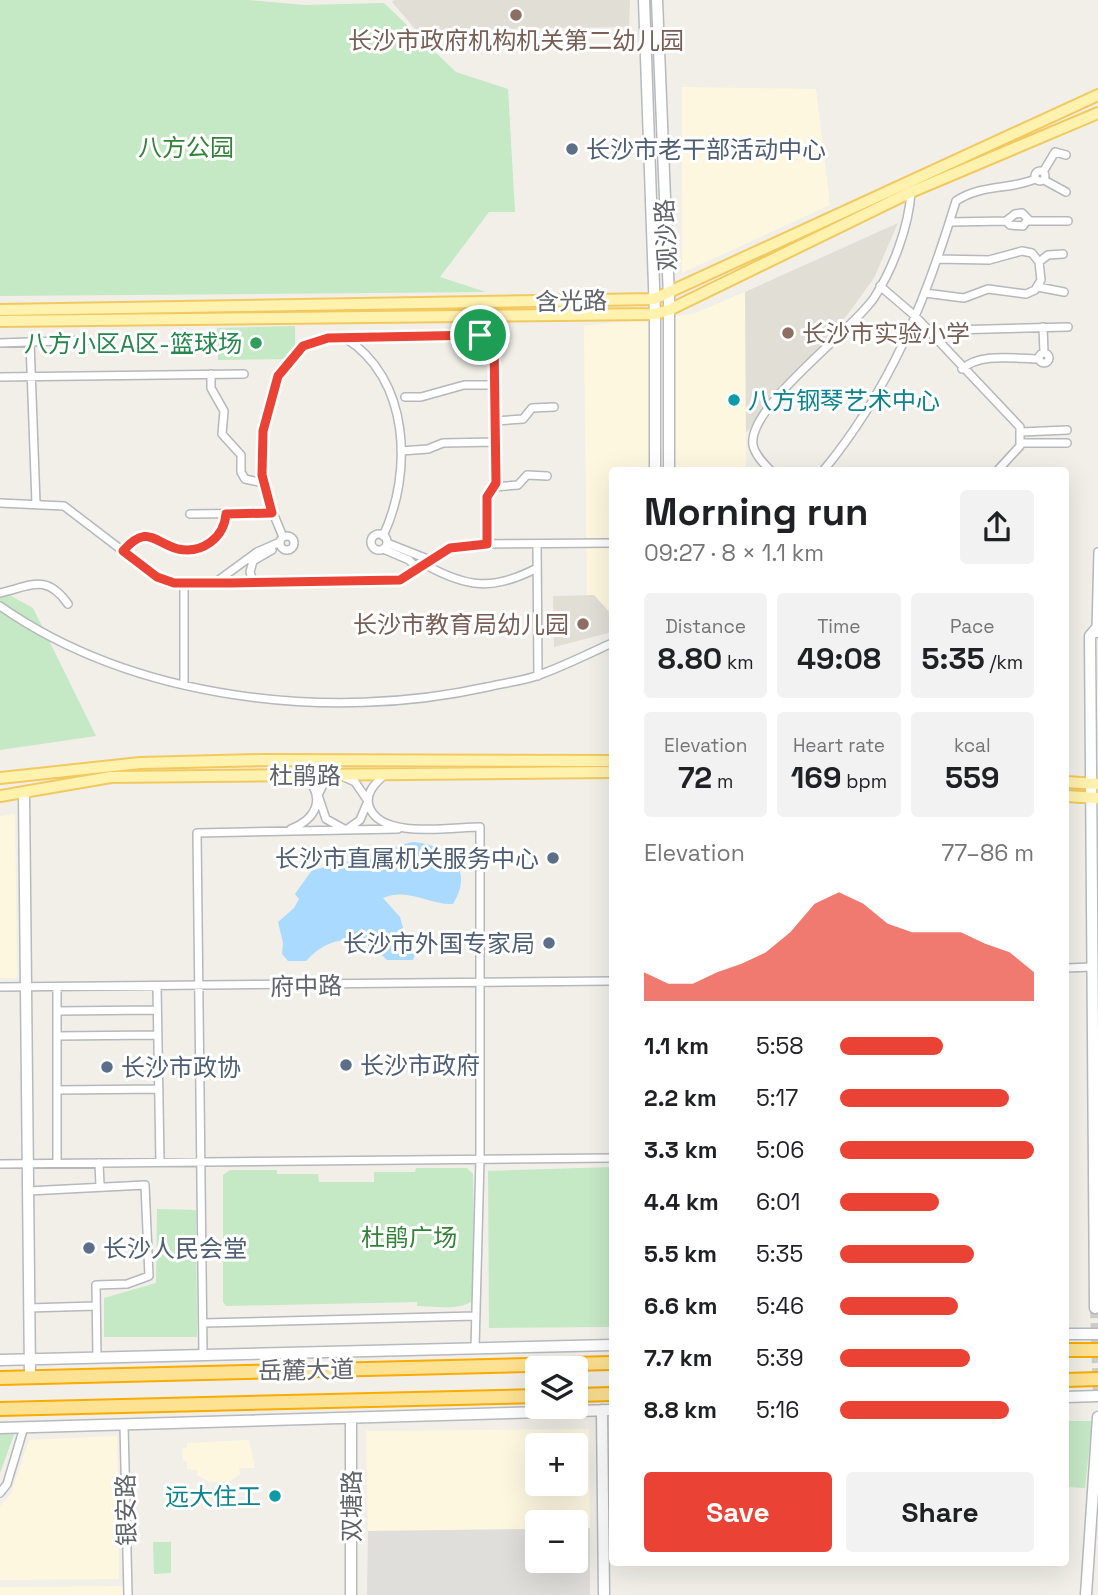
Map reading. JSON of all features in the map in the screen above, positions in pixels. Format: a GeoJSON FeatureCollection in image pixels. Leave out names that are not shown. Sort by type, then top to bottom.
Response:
{"type":"FeatureCollection","features":[{"type":"Feature","properties":{"kind":"highway"},"geometry":{"type":"LineString","coordinates":[[1069,1350],[1098,1350]]}},
{"type":"Feature","properties":{"kind":"highway","name":"岳麓大道"},"geometry":{"type":"LineString","coordinates":[[0,1378],[609,1363]]}},
{"type":"Feature","properties":{"kind":"highway"},"geometry":{"type":"LineString","coordinates":[[1069,1380],[1098,1379]]}},
{"type":"Feature","properties":{"kind":"highway"},"geometry":{"type":"LineString","coordinates":[[588,1395],[609,1394]]}},
{"type":"Feature","properties":{"kind":"highway","name":"岳麓大道"},"geometry":{"type":"LineString","coordinates":[[0,1409],[525,1396]]}},
{"type":"Feature","properties":{"kind":"main road","name":"含光路"},"geometry":{"type":"LineString","coordinates":[[0,310],[654,299],[1098,95]]}},
{"type":"Feature","properties":{"kind":"main road","name":"含光路"},"geometry":{"type":"LineString","coordinates":[[0,321],[654,314],[669,310],[911,192],[1098,113]]}},
{"type":"Feature","properties":{"kind":"main road","name":"杜鹃路"},"geometry":{"type":"LineString","coordinates":[[0,778],[140,763],[261,760],[609,761]]}},
{"type":"Feature","properties":{"kind":"main road","name":"杜鹃路"},"geometry":{"type":"LineString","coordinates":[[0,796],[111,777],[609,772]]}},
{"type":"Feature","properties":{"kind":"main road"},"geometry":{"type":"LineString","coordinates":[[1069,782],[1093,784]]}},
{"type":"Feature","properties":{"kind":"main road"},"geometry":{"type":"LineString","coordinates":[[1069,796],[1093,798]]}},
{"type":"Feature","properties":{"kind":"street","name":"观沙路"},"geometry":{"type":"LineString","coordinates":[[644,0],[654,299],[655,467]]}},
{"type":"Feature","properties":{"kind":"street","name":"观沙路"},"geometry":{"type":"LineString","coordinates":[[657,0],[669,294],[669,467]]}},
{"type":"Feature","properties":{"kind":"street"},"geometry":{"type":"LineString","coordinates":[[826,467],[870,405],[917,319],[956,201],[993,186],[1022,185],[1041,177],[1055,152],[1066,155]]}},
{"type":"Feature","properties":{"kind":"street"},"geometry":{"type":"LineString","coordinates":[[1041,177],[1066,192]]}},
{"type":"Feature","properties":{"kind":"street"},"geometry":{"type":"LineString","coordinates":[[767,467],[753,445],[759,416],[862,312],[880,286],[910,211],[911,192]]}},
{"type":"Feature","properties":{"kind":"street"},"geometry":{"type":"LineString","coordinates":[[950,222],[1006,221],[1023,226],[1028,221],[1068,221]]}},
{"type":"Feature","properties":{"kind":"street"},"geometry":{"type":"LineString","coordinates":[[925,293],[964,298],[988,289],[1026,294],[1038,286],[1042,273],[1039,262],[1032,253],[1022,251],[989,260],[937,260]]}},
{"type":"Feature","properties":{"kind":"street"},"geometry":{"type":"LineString","coordinates":[[1039,262],[1048,255],[1063,254]]}},
{"type":"Feature","properties":{"kind":"street"},"geometry":{"type":"LineString","coordinates":[[880,286],[917,319],[934,341],[1021,432],[1021,443],[1000,467]]}},
{"type":"Feature","properties":{"kind":"street"},"geometry":{"type":"LineString","coordinates":[[1038,286],[1064,292]]}},
{"type":"Feature","properties":{"kind":"street"},"geometry":{"type":"LineString","coordinates":[[962,369],[971,361],[1041,356],[1043,327]]}},
{"type":"Feature","properties":{"kind":"street"},"geometry":{"type":"LineString","coordinates":[[934,341],[950,330],[1068,327]]}},
{"type":"Feature","properties":{"kind":"street"},"geometry":{"type":"LineString","coordinates":[[281,542],[263,483],[263,431],[278,376],[303,346],[314,340],[345,338],[488,335],[494,343],[496,442],[494,487],[486,504],[487,544]]}},
{"type":"Feature","properties":{"kind":"street"},"geometry":{"type":"LineString","coordinates":[[345,338],[372,360],[390,392],[398,422],[401,451],[397,498],[384,543]]}},
{"type":"Feature","properties":{"kind":"street"},"geometry":{"type":"LineString","coordinates":[[0,343],[89,340]]}},
{"type":"Feature","properties":{"kind":"street"},"geometry":{"type":"LineString","coordinates":[[30,342],[36,503]]}},
{"type":"Feature","properties":{"kind":"street"},"geometry":{"type":"LineString","coordinates":[[211,374],[211,388],[224,411],[222,434],[241,456],[241,472],[245,479],[263,483]]}},
{"type":"Feature","properties":{"kind":"street"},"geometry":{"type":"LineString","coordinates":[[0,377],[244,374]]}},
{"type":"Feature","properties":{"kind":"street"},"geometry":{"type":"LineString","coordinates":[[405,397],[421,397],[464,385],[495,385]]}},
{"type":"Feature","properties":{"kind":"street"},"geometry":{"type":"LineString","coordinates":[[495,421],[523,419],[532,408],[554,407]]}},
{"type":"Feature","properties":{"kind":"street"},"geometry":{"type":"LineString","coordinates":[[1021,432],[1067,430]]}},
{"type":"Feature","properties":{"kind":"street"},"geometry":{"type":"LineString","coordinates":[[401,451],[428,449],[443,443],[496,442]]}},
{"type":"Feature","properties":{"kind":"street"},"geometry":{"type":"LineString","coordinates":[[1021,443],[1067,443]]}},
{"type":"Feature","properties":{"kind":"street"},"geometry":{"type":"LineString","coordinates":[[494,487],[518,485],[527,475],[547,476]]}},
{"type":"Feature","properties":{"kind":"street"},"geometry":{"type":"LineString","coordinates":[[0,503],[64,506],[157,577],[184,583],[400,580],[450,548],[487,544],[609,543]]}},
{"type":"Feature","properties":{"kind":"street"},"geometry":{"type":"LineString","coordinates":[[190,514],[272,513]]}},
{"type":"Feature","properties":{"kind":"street"},"geometry":{"type":"LineString","coordinates":[[123,551],[133,540],[144,537],[154,537],[175,548],[196,549],[214,541],[222,531],[226,514]]}},
{"type":"Feature","properties":{"kind":"street"},"geometry":{"type":"LineString","coordinates":[[253,582],[250,572],[253,561],[281,542]]}},
{"type":"Feature","properties":{"kind":"street"},"geometry":{"type":"LineString","coordinates":[[215,583],[257,552],[281,542]]}},
{"type":"Feature","properties":{"kind":"street"},"geometry":{"type":"LineString","coordinates":[[384,543],[409,560],[424,564]]}},
{"type":"Feature","properties":{"kind":"street"},"geometry":{"type":"LineString","coordinates":[[384,543],[469,584],[491,585],[509,581],[537,568]]}},
{"type":"Feature","properties":{"kind":"street"},"geometry":{"type":"LineString","coordinates":[[537,544],[538,676]]}},
{"type":"Feature","properties":{"kind":"street"},"geometry":{"type":"LineString","coordinates":[[1095,1308],[1092,968],[1098,552]]}},
{"type":"Feature","properties":{"kind":"street"},"geometry":{"type":"LineString","coordinates":[[0,593],[30,583],[43,583],[60,593],[68,604]]}},
{"type":"Feature","properties":{"kind":"street"},"geometry":{"type":"LineString","coordinates":[[184,583],[184,684]]}},
{"type":"Feature","properties":{"kind":"street"},"geometry":{"type":"LineString","coordinates":[[0,606],[82,650],[184,684],[237,695],[333,704],[437,698],[538,676],[609,644]]}},
{"type":"Feature","properties":{"kind":"street"},"geometry":{"type":"LineString","coordinates":[[346,830],[360,820],[372,786],[385,774]]}},
{"type":"Feature","properties":{"kind":"street"},"geometry":{"type":"LineString","coordinates":[[303,775],[313,784],[326,819],[336,827],[346,830]]}},
{"type":"Feature","properties":{"kind":"street"},"geometry":{"type":"LineString","coordinates":[[285,831],[309,820],[317,808],[318,795],[323,785],[341,775],[355,782],[368,801],[372,813],[381,822],[398,829]]}},
{"type":"Feature","properties":{"kind":"street"},"geometry":{"type":"LineString","coordinates":[[24,793],[30,1377]]}},
{"type":"Feature","properties":{"kind":"street"},"geometry":{"type":"LineString","coordinates":[[203,1355],[197,833],[480,827],[480,1159],[475,1348]]}},
{"type":"Feature","properties":{"kind":"street"},"geometry":{"type":"LineString","coordinates":[[1069,968],[1092,968]]}},
{"type":"Feature","properties":{"kind":"street","name":"府中路"},"geometry":{"type":"LineString","coordinates":[[0,987],[609,981]]}},
{"type":"Feature","properties":{"kind":"street"},"geometry":{"type":"LineString","coordinates":[[57,987],[57,1163]]}},
{"type":"Feature","properties":{"kind":"street"},"geometry":{"type":"LineString","coordinates":[[158,987],[160,1162]]}},
{"type":"Feature","properties":{"kind":"street"},"geometry":{"type":"LineString","coordinates":[[57,1011],[157,1010]]}},
{"type":"Feature","properties":{"kind":"street"},"geometry":{"type":"LineString","coordinates":[[57,1036],[157,1035]]}},
{"type":"Feature","properties":{"kind":"street"},"geometry":{"type":"LineString","coordinates":[[58,1090],[159,1089]]}},
{"type":"Feature","properties":{"kind":"street"},"geometry":{"type":"LineString","coordinates":[[0,1164],[609,1158]]}},
{"type":"Feature","properties":{"kind":"street"},"geometry":{"type":"LineString","coordinates":[[99,1163],[100,1185]]}},
{"type":"Feature","properties":{"kind":"street"},"geometry":{"type":"LineString","coordinates":[[28,1191],[100,1185],[145,1185],[149,1276],[127,1284],[96,1285],[97,1358]]}},
{"type":"Feature","properties":{"kind":"street"},"geometry":{"type":"LineString","coordinates":[[28,1308],[96,1306]]}},
{"type":"Feature","properties":{"kind":"street"},"geometry":{"type":"LineString","coordinates":[[203,1323],[475,1316]]}},
{"type":"Feature","properties":{"kind":"street"},"geometry":{"type":"LineString","coordinates":[[1069,1334],[1098,1334]]}},
{"type":"Feature","properties":{"kind":"street"},"geometry":{"type":"LineString","coordinates":[[0,1360],[609,1345]]}},
{"type":"Feature","properties":{"kind":"street"},"geometry":{"type":"LineString","coordinates":[[1069,1397],[1098,1396]]}},
{"type":"Feature","properties":{"kind":"street"},"geometry":{"type":"LineString","coordinates":[[0,1427],[607,1410],[608,1538],[604,1595]]}},
{"type":"Feature","properties":{"kind":"street"},"geometry":{"type":"LineString","coordinates":[[1086,1595],[1098,1417]]}},
{"type":"Feature","properties":{"kind":"street","name":"双塘路"},"geometry":{"type":"LineString","coordinates":[[351,1418],[351,1595]]}},
{"type":"Feature","properties":{"kind":"street","name":"银安路"},"geometry":{"type":"LineString","coordinates":[[124,1425],[128,1595]]}},
{"type":"Feature","properties":{"kind":"street"},"geometry":{"type":"LineString","coordinates":[[0,1493],[7,1484],[24,1427]]}},
{"type":"Feature","properties":{"kind":"shaded area","name":"长沙市政府机构机关第二幼儿园"},"geometry":{"type":"Polygon","coordinates":[[[630,0],[629,27],[416,30],[392,2],[630,0]]]}},
{"type":"Feature","properties":{"kind":"shaded area"},"geometry":{"type":"Polygon","coordinates":[[[682,87],[816,89],[830,205],[682,273],[682,87]]]}},
{"type":"Feature","properties":{"kind":"shaded area","name":"长沙市实验小学"},"geometry":{"type":"Polygon","coordinates":[[[898,223],[874,278],[848,314],[746,433],[745,292],[898,223]]]}},
{"type":"Feature","properties":{"kind":"shaded area"},"geometry":{"type":"Polygon","coordinates":[[[745,292],[746,467],[609,467],[609,615],[587,595],[584,326],[693,314],[745,292]]]}},
{"type":"Feature","properties":{"kind":"shaded area","name":"长沙市教育局幼儿园"},"geometry":{"type":"Polygon","coordinates":[[[594,595],[609,612],[609,633],[554,647],[553,596],[594,595]]]}},
{"type":"Feature","properties":{"kind":"shaded area"},"geometry":{"type":"Polygon","coordinates":[[[15,814],[17,978],[0,978],[0,816],[15,814]]]}},
{"type":"Feature","properties":{"kind":"shaded area"},"geometry":{"type":"Polygon","coordinates":[[[589,1429],[590,1528],[588,1510],[525,1510],[525,1529],[368,1531],[366,1431],[589,1429]]]}},
{"type":"Feature","properties":{"kind":"shaded area"},"geometry":{"type":"Polygon","coordinates":[[[117,1436],[119,1579],[0,1580],[0,1506],[11,1494],[29,1440],[117,1436]]]}},
{"type":"Feature","properties":{"kind":"shaded area"},"geometry":{"type":"Polygon","coordinates":[[[249,1440],[255,1468],[239,1468],[240,1474],[230,1481],[210,1482],[197,1475],[197,1470],[187,1469],[187,1461],[183,1461],[182,1448],[187,1448],[187,1443],[249,1440]]]}},
{"type":"Feature","properties":{"kind":"shaded area"},"geometry":{"type":"Polygon","coordinates":[[[590,1528],[590,1595],[367,1595],[368,1531],[525,1529],[525,1573],[588,1573],[590,1528]]]}},
{"type":"Feature","properties":{"kind":"shaded area"},"geometry":{"type":"Polygon","coordinates":[[[124,1586],[124,1595],[0,1595],[0,1587],[124,1586]]]}},
{"type":"Feature","properties":{"kind":"green space","name":"八方公园"},"geometry":{"type":"Polygon","coordinates":[[[0,0],[248,0],[305,5],[384,3],[456,72],[508,89],[515,212],[489,212],[440,277],[486,292],[0,296],[0,0]]]}},
{"type":"Feature","properties":{"kind":"green space","name":"八方小区A区-篮球场"},"geometry":{"type":"Polygon","coordinates":[[[295,326],[295,359],[218,360],[217,328],[295,326]]]}},
{"type":"Feature","properties":{"kind":"green space"},"geometry":{"type":"Polygon","coordinates":[[[0,590],[33,608],[96,736],[0,750],[0,590]]]}},
{"type":"Feature","properties":{"kind":"green space"},"geometry":{"type":"Polygon","coordinates":[[[609,1167],[609,1327],[489,1328],[488,1171],[609,1167]]]}},
{"type":"Feature","properties":{"kind":"green space","name":"杜鹃广场"},"geometry":{"type":"Polygon","coordinates":[[[416,1168],[467,1168],[473,1174],[475,1298],[470,1302],[448,1307],[417,1306],[417,1302],[226,1306],[223,1302],[223,1175],[230,1170],[277,1170],[277,1174],[318,1174],[319,1182],[374,1182],[374,1172],[415,1172],[416,1168]]]}},
{"type":"Feature","properties":{"kind":"green space"},"geometry":{"type":"Polygon","coordinates":[[[157,1209],[196,1210],[197,1337],[104,1337],[104,1298],[156,1283],[157,1209]]]}},
{"type":"Feature","properties":{"kind":"green space"},"geometry":{"type":"Polygon","coordinates":[[[1069,1421],[1092,1421],[1085,1488],[1069,1487],[1069,1421]]]}},
{"type":"Feature","properties":{"kind":"green space"},"geometry":{"type":"Polygon","coordinates":[[[15,1432],[0,1473],[0,1433],[15,1432]]]}},
{"type":"Feature","properties":{"kind":"green space"},"geometry":{"type":"Polygon","coordinates":[[[153,1542],[171,1542],[171,1573],[154,1574],[153,1542]]]}},
{"type":"Feature","properties":{"kind":"water"},"geometry":{"type":"Polygon","coordinates":[[[413,842],[447,853],[459,870],[461,880],[453,904],[401,894],[383,898],[400,917],[406,938],[416,951],[413,960],[387,960],[367,945],[346,940],[325,946],[306,961],[288,961],[282,954],[283,943],[278,922],[294,908],[299,899],[295,894],[312,870],[335,861],[360,862],[413,842]]]}},
{"type":"Feature","properties":{"kind":"tunnel"},"geometry":{"type":"LineString","coordinates":[[1095,1308],[1098,1396]]}},
{"type":"Feature","properties":{"kind":"place","name":"长沙市政府机构机关第二幼儿园"},"geometry":{"type":"Point","coordinates":[516,15]}},
{"type":"Feature","properties":{"kind":"place","name":"长沙市老干部活动中心"},"geometry":{"type":"Point","coordinates":[572,149]}},
{"type":"Feature","properties":{"kind":"place","name":"长沙市实验小学"},"geometry":{"type":"Point","coordinates":[788,333]}},
{"type":"Feature","properties":{"kind":"place","name":"八方小区A区-篮球场"},"geometry":{"type":"Point","coordinates":[256,343]}},
{"type":"Feature","properties":{"kind":"place","name":"八方钢琴艺术中心"},"geometry":{"type":"Point","coordinates":[734,400]}},
{"type":"Feature","properties":{"kind":"place","name":"长沙市教育局幼儿园"},"geometry":{"type":"Point","coordinates":[583,624]}},
{"type":"Feature","properties":{"kind":"place","name":"长沙市直属机关服务中心"},"geometry":{"type":"Point","coordinates":[553,858]}},
{"type":"Feature","properties":{"kind":"place","name":"长沙市外国专家局"},"geometry":{"type":"Point","coordinates":[549,943]}},
{"type":"Feature","properties":{"kind":"place","name":"长沙市政府"},"geometry":{"type":"Point","coordinates":[346,1065]}},
{"type":"Feature","properties":{"kind":"place","name":"长沙市政协"},"geometry":{"type":"Point","coordinates":[107,1067]}},
{"type":"Feature","properties":{"kind":"place","name":"长沙人民会堂"},"geometry":{"type":"Point","coordinates":[89,1248]}},
{"type":"Feature","properties":{"kind":"place","name":"远大住工"},"geometry":{"type":"Point","coordinates":[275,1496]}},
{"type":"Feature","properties":{"kind":"route"},"geometry":{"type":"LineString","coordinates":[[480,335],[488,335],[493,338],[494,343],[496,483],[487,497],[487,544],[450,548],[400,580],[174,583],[157,577],[123,551],[133,540],[144,537],[154,537],[175,548],[196,549],[214,541],[222,531],[226,514],[272,513],[264,491],[262,475],[263,431],[278,376],[288,362],[295,359],[303,346],[314,340],[328,338],[480,335]]}}]}
